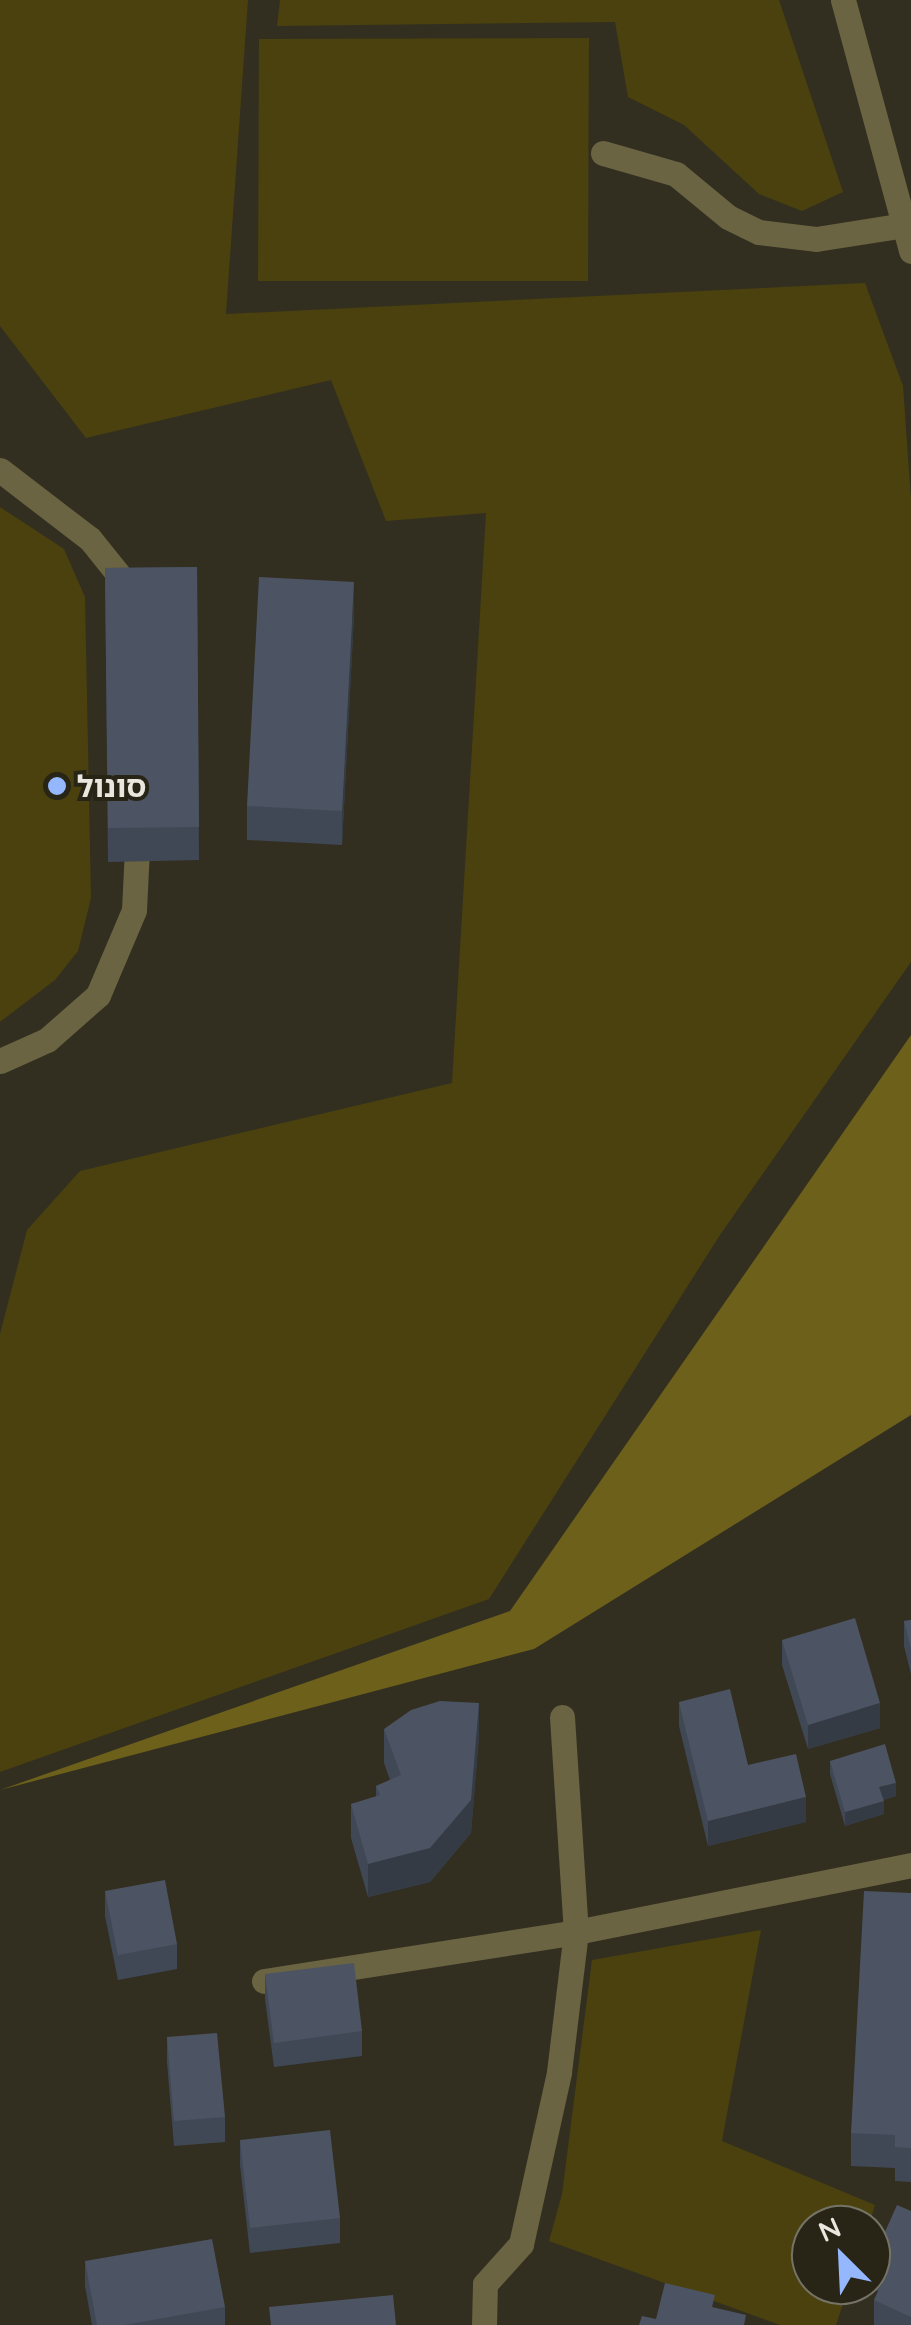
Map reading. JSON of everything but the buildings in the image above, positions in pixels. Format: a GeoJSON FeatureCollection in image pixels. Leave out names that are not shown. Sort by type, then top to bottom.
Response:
{"type":"FeatureCollection","features":[{"type":"Feature","properties":{"kind":"street"},"geometry":{"type":"LineString","coordinates":[[843,0],[911,251]]}},
{"type":"Feature","properties":{"kind":"street"},"geometry":{"type":"LineString","coordinates":[[603,153],[676,174],[728,217],[759,232],[816,239],[904,225]]}},
{"type":"Feature","properties":{"kind":"street"},"geometry":{"type":"LineString","coordinates":[[0,470],[90,539],[123,580],[130,615]]}},
{"type":"Feature","properties":{"kind":"street"},"geometry":{"type":"LineString","coordinates":[[0,1061],[47,1040],[98,996],[134,910],[140,798]]}},
{"type":"Feature","properties":{"kind":"street"},"geometry":{"type":"LineString","coordinates":[[484,2325],[485,2284],[521,2244],[559,2072],[576,1932],[562,1717]]}},
{"type":"Feature","properties":{"kind":"street"},"geometry":{"type":"LineString","coordinates":[[264,1981],[576,1932],[911,1865]]}},
{"type":"Feature","properties":{"kind":"shaded area"},"geometry":{"type":"Polygon","coordinates":[[[0,0],[248,0],[226,314],[865,283],[903,386],[911,499],[911,962],[720,1235],[489,1599],[0,1772],[0,1334],[27,1230],[80,1171],[452,1083],[486,513],[386,521],[331,380],[86,438],[0,326],[0,0]]]}},
{"type":"Feature","properties":{"kind":"shaded area"},"geometry":{"type":"Polygon","coordinates":[[[280,0],[779,0],[843,192],[802,211],[759,194],[684,125],[628,97],[615,22],[277,26],[280,0]]]}},
{"type":"Feature","properties":{"kind":"shaded area"},"geometry":{"type":"Polygon","coordinates":[[[589,38],[588,281],[258,281],[259,39],[589,38]]]}},
{"type":"Feature","properties":{"kind":"shaded area"},"geometry":{"type":"Polygon","coordinates":[[[0,507],[64,549],[85,597],[91,898],[78,951],[55,980],[0,1022],[0,507]]]}},
{"type":"Feature","properties":{"kind":"shaded area"},"geometry":{"type":"Polygon","coordinates":[[[911,1035],[911,1415],[534,1649],[0,1790],[510,1611],[911,1035]]]}},
{"type":"Feature","properties":{"kind":"shaded area"},"geometry":{"type":"Polygon","coordinates":[[[761,1930],[722,2141],[875,2205],[791,2205],[791,2305],[842,2305],[836,2325],[780,2325],[549,2241],[562,2194],[592,1960],[761,1930]]]}},
{"type":"Feature","properties":{"kind":"place","name":"סונול"},"geometry":{"type":"Point","coordinates":[57,786]}}]}
